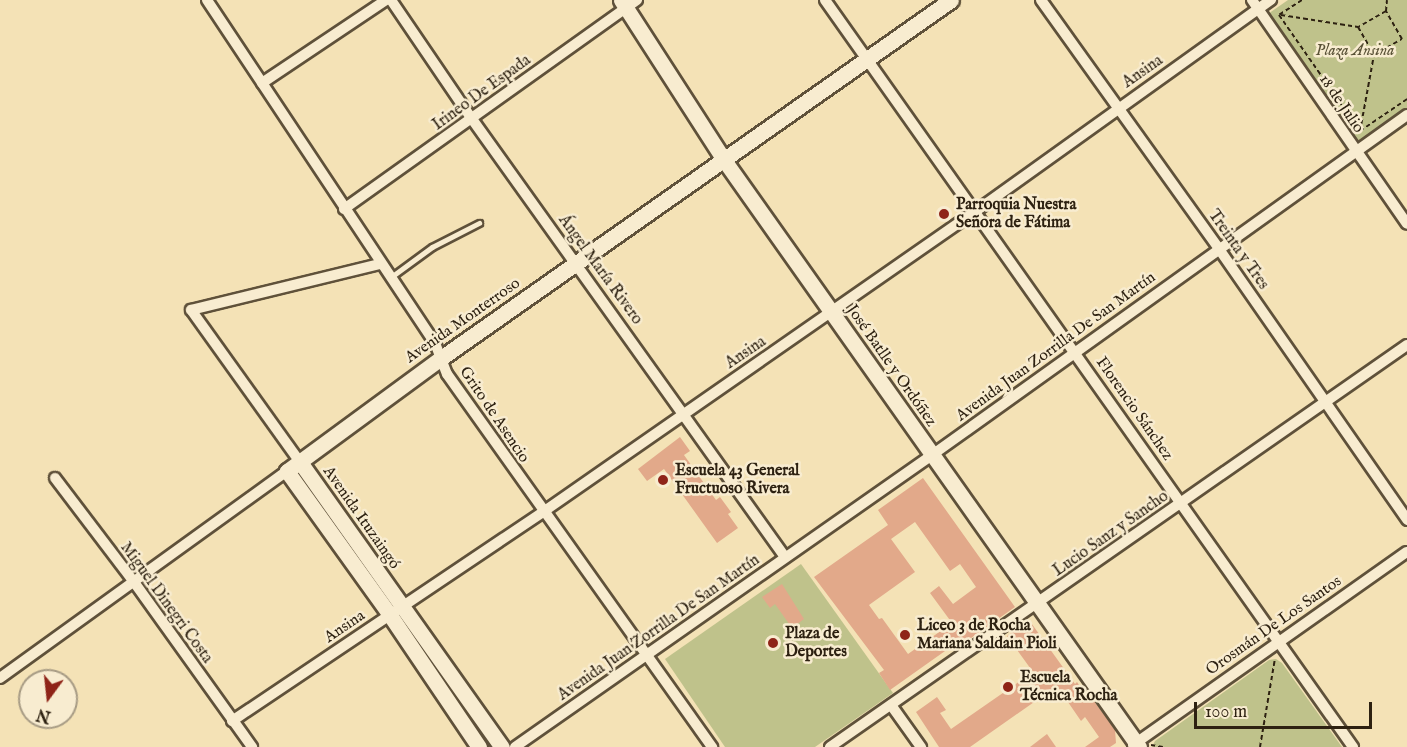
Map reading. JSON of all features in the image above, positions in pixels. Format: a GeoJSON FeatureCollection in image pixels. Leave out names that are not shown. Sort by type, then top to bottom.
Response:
{"type":"FeatureCollection","features":[{"type":"Feature","properties":{"kind":"street","name":"Grito de Asencio"},"geometry":{"type":"LineString","coordinates":[[207,0],[389,278],[435,343],[447,374],[712,747]]}},
{"type":"Feature","properties":{"kind":"street"},"geometry":{"type":"LineString","coordinates":[[262,83],[386,0]]}},
{"type":"Feature","properties":{"kind":"street","name":"Ángel María Rivero"},"geometry":{"type":"LineString","coordinates":[[391,0],[472,119],[785,557]]}},
{"type":"Feature","properties":{"kind":"street","name":"Florencio Sánchez"},"geometry":{"type":"LineString","coordinates":[[825,0],[1353,747]]}},
{"type":"Feature","properties":{"kind":"street","name":"Avenida Monterroso"},"geometry":{"type":"LineString","coordinates":[[0,678],[441,358],[951,0]]}},
{"type":"Feature","properties":{"kind":"street","name":"Treinta y Tres"},"geometry":{"type":"LineString","coordinates":[[1041,0],[1219,249],[1407,520]]}},
{"type":"Feature","properties":{"kind":"street","name":"Ansina"},"geometry":{"type":"LineString","coordinates":[[232,721],[543,512],[831,313],[976,211],[1255,5],[1271,0]]}},
{"type":"Feature","properties":{"kind":"street","name":"Irineo De Espada"},"geometry":{"type":"LineString","coordinates":[[344,209],[472,119],[628,3]]}},
{"type":"Feature","properties":{"kind":"street","name":"José Batlle y Ordóñez"},"geometry":{"type":"LineString","coordinates":[[628,3],[724,160],[1135,746]]}},
{"type":"Feature","properties":{"kind":"street","name":"18 de Julio"},"geometry":{"type":"LineString","coordinates":[[1255,5],[1407,224]]}},
{"type":"Feature","properties":{"kind":"street","name":"Avenida Juan Zorrilla De San Martín"},"geometry":{"type":"LineString","coordinates":[[515,747],[932,455],[1407,115]]}},
{"type":"Feature","properties":{"kind":"street","name":"Avenida Ituzaingó"},"geometry":{"type":"LineString","coordinates":[[380,264],[191,310],[300,462],[397,611],[478,747]]}},
{"type":"Feature","properties":{"kind":"street","name":"Lucio Sanz y Sancho"},"geometry":{"type":"LineString","coordinates":[[830,747],[1407,345]]}},
{"type":"Feature","properties":{"kind":"street","name":"Avenida Ituzaingó"},"geometry":{"type":"LineString","coordinates":[[287,471],[502,747]]}},
{"type":"Feature","properties":{"kind":"street","name":"Miguel Dinegri Costa"},"geometry":{"type":"LineString","coordinates":[[55,478],[134,582],[252,747]]}},
{"type":"Feature","properties":{"kind":"street","name":"Orosmán De Los Santos"},"geometry":{"type":"LineString","coordinates":[[1135,746],[1279,640],[1407,552]]}},
{"type":"Feature","properties":{"kind":"street"},"geometry":{"type":"LineString","coordinates":[[891,705],[921,747]]}},
{"type":"Feature","properties":{"kind":"lane"},"geometry":{"type":"LineString","coordinates":[[389,278],[432,247],[479,223]]}},
{"type":"Feature","properties":{"kind":"path"},"geometry":{"type":"LineString","coordinates":[[1279,15],[1302,0]]}},
{"type":"Feature","properties":{"kind":"path"},"geometry":{"type":"LineString","coordinates":[[1387,0],[1386,11],[1402,39]]}},
{"type":"Feature","properties":{"kind":"path"},"geometry":{"type":"LineString","coordinates":[[1255,5],[1279,15],[1358,27],[1386,11]]}},
{"type":"Feature","properties":{"kind":"path"},"geometry":{"type":"LineString","coordinates":[[1279,15],[1360,131]]}},
{"type":"Feature","properties":{"kind":"path"},"geometry":{"type":"LineString","coordinates":[[1356,152],[1374,55],[1358,27]]}},
{"type":"Feature","properties":{"kind":"path"},"geometry":{"type":"LineString","coordinates":[[1374,55],[1402,39],[1407,40]]}},
{"type":"Feature","properties":{"kind":"path"},"geometry":{"type":"LineString","coordinates":[[1360,131],[1407,99]]}},
{"type":"Feature","properties":{"kind":"path"},"geometry":{"type":"LineString","coordinates":[[1260,747],[1279,640]]}},
{"type":"Feature","properties":{"kind":"green space","name":"Plaza Ansina"},"geometry":{"type":"Polygon","coordinates":[[[1288,0],[1407,0],[1407,108],[1358,144],[1268,14],[1288,0]]]}},
{"type":"Feature","properties":{"kind":"green space","name":"Plaza de Deportes"},"geometry":{"type":"Polygon","coordinates":[[[801,564],[893,693],[815,747],[725,747],[665,659],[801,564]]]}},
{"type":"Feature","properties":{"kind":"green space"},"geometry":{"type":"Polygon","coordinates":[[[1276,659],[1282,663],[1342,747],[1152,747],[1155,741],[1269,660],[1276,659]]]}},
{"type":"Feature","properties":{"kind":"building"},"geometry":{"type":"Polygon","coordinates":[[[680,437],[690,451],[684,455],[716,500],[720,497],[731,512],[728,514],[738,528],[717,543],[664,469],[647,481],[638,469],[680,437]]]}},
{"type":"Feature","properties":{"kind":"building"},"geometry":{"type":"Polygon","coordinates":[[[923,478],[1015,607],[964,643],[962,639],[890,690],[879,673],[884,670],[814,577],[888,525],[878,510],[923,478]],[[915,522],[891,539],[915,572],[869,605],[879,619],[882,618],[908,654],[952,623],[930,593],[939,586],[953,604],[976,587],[960,564],[950,571],[915,522]]]}},
{"type":"Feature","properties":{"kind":"building"},"geometry":{"type":"Polygon","coordinates":[[[782,584],[804,619],[792,628],[775,604],[770,608],[762,597],[782,584]]]}},
{"type":"Feature","properties":{"kind":"building"},"geometry":{"type":"Polygon","coordinates":[[[1029,620],[1075,684],[1077,682],[1086,695],[1088,693],[1108,720],[1115,730],[1116,743],[1110,747],[1085,747],[1099,737],[1085,717],[1081,721],[1057,686],[970,747],[939,747],[916,712],[937,697],[946,710],[940,713],[951,729],[1033,672],[1007,636],[1029,620]]]}},
{"type":"Feature","properties":{"kind":"building"},"geometry":{"type":"Polygon","coordinates":[[[1047,734],[1056,747],[1030,747],[1047,734]]]}},
{"type":"Feature","properties":{"kind":"place","name":"Parroquia Nuestra Señora de Fátima"},"geometry":{"type":"Point","coordinates":[944,214]}},
{"type":"Feature","properties":{"kind":"place","name":"Escuela 43 General Fructuoso Rivera"},"geometry":{"type":"Point","coordinates":[663,480]}},
{"type":"Feature","properties":{"kind":"place","name":"Liceo 3 de Rocha Mariana Saldain Pioli"},"geometry":{"type":"Point","coordinates":[905,635]}},
{"type":"Feature","properties":{"kind":"place","name":"Plaza de Deportes"},"geometry":{"type":"Point","coordinates":[773,643]}},
{"type":"Feature","properties":{"kind":"place","name":"Escuela Técnica Rocha"},"geometry":{"type":"Point","coordinates":[1008,687]}}]}
